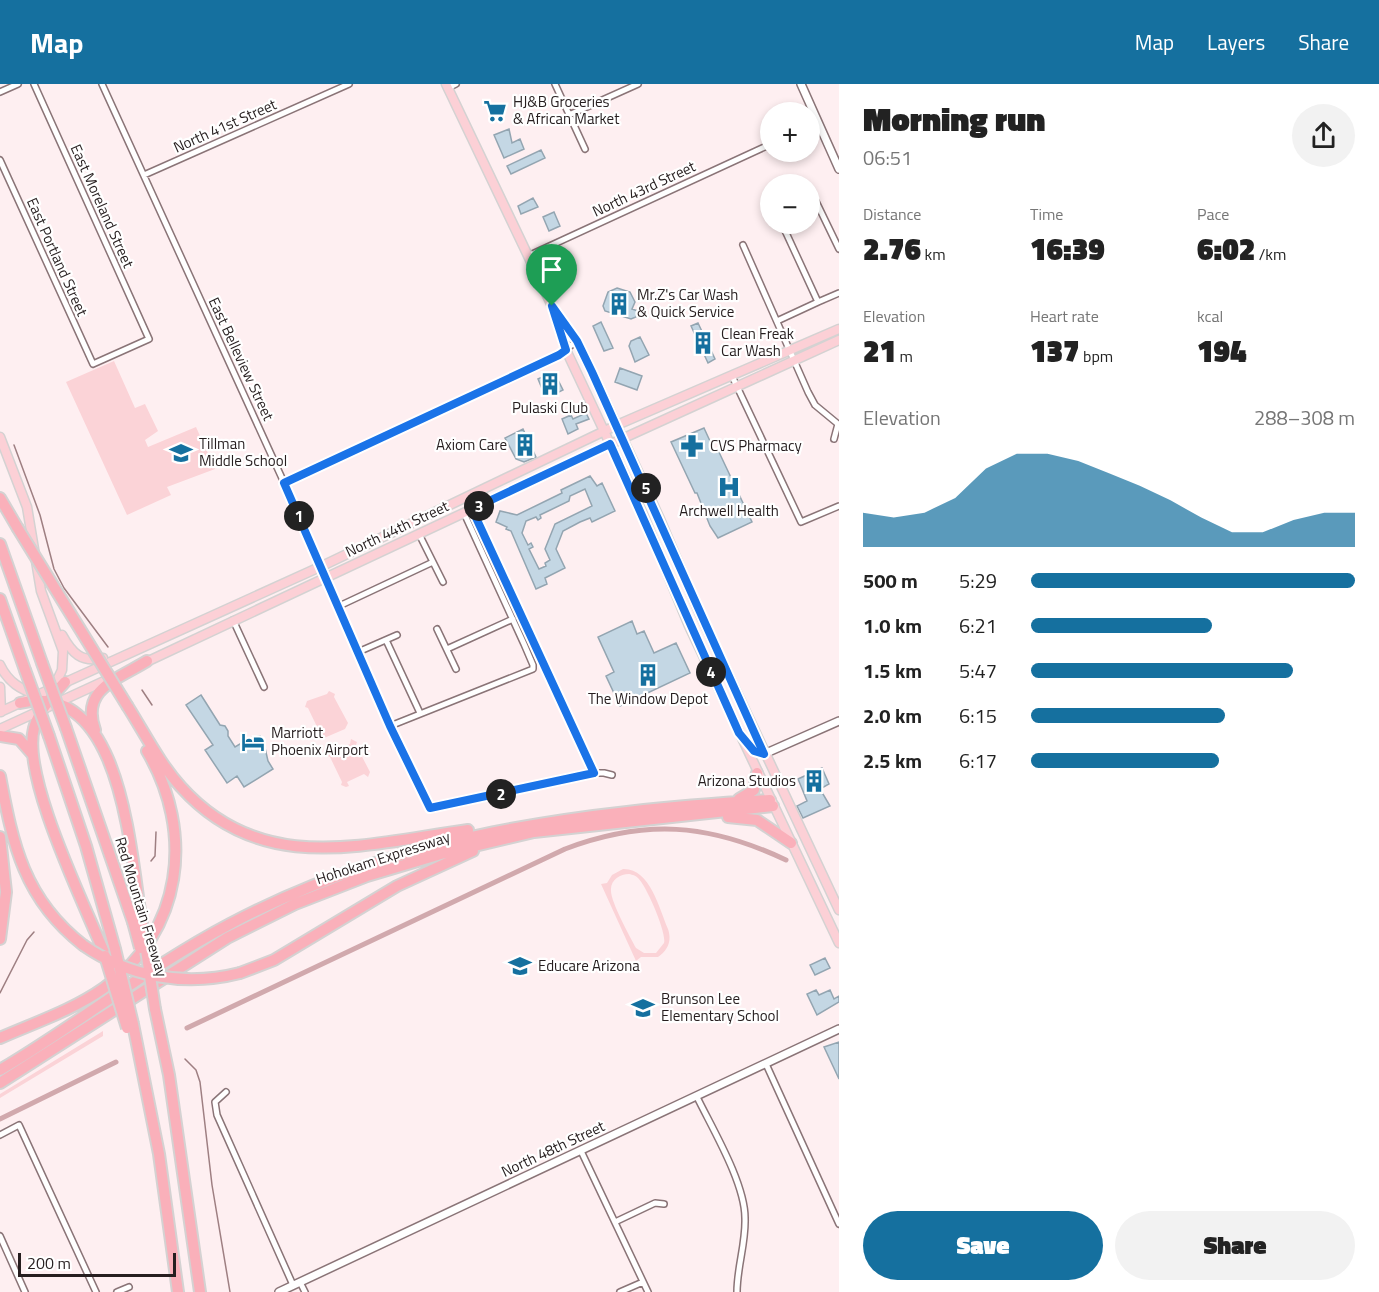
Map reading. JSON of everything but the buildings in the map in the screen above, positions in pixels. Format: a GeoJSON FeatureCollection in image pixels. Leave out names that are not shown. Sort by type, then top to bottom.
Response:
{"type":"FeatureCollection","features":[{"type":"Feature","properties":{"kind":"highway"},"geometry":{"type":"LineString","coordinates":[[0,498],[126,708],[170,773],[191,798],[234,828],[280,845],[307,849],[331,848],[568,815],[605,813]]}},
{"type":"Feature","properties":{"kind":"highway","name":"Red Mountain Freeway"},"geometry":{"type":"LineString","coordinates":[[0,544],[137,920]]}},
{"type":"Feature","properties":{"kind":"highway"},"geometry":{"type":"LineString","coordinates":[[0,599],[80,828],[115,949],[130,1026],[148,1097],[178,1292]]}},
{"type":"Feature","properties":{"kind":"highway"},"geometry":{"type":"LineString","coordinates":[[147,661],[102,689],[92,703],[92,721],[119,789],[125,811],[137,920],[172,1097],[200,1292]]}},
{"type":"Feature","properties":{"kind":"highway"},"geometry":{"type":"LineString","coordinates":[[36,767],[34,732],[48,699],[65,682]]}},
{"type":"Feature","properties":{"kind":"highway"},"geometry":{"type":"LineString","coordinates":[[20,703],[48,699],[83,718],[106,758]]}},
{"type":"Feature","properties":{"kind":"highway"},"geometry":{"type":"LineString","coordinates":[[0,1038],[86,999],[111,982],[143,950],[166,907],[176,859],[173,812],[158,771],[126,708]]}},
{"type":"Feature","properties":{"kind":"highway"},"geometry":{"type":"LineString","coordinates":[[0,736],[12,736],[22,742],[32,753],[50,823],[105,956],[130,1026]]}},
{"type":"Feature","properties":{"kind":"highway"},"geometry":{"type":"LineString","coordinates":[[729,802],[752,792],[758,773]]}},
{"type":"Feature","properties":{"kind":"highway"},"geometry":{"type":"LineString","coordinates":[[0,776],[15,847],[28,881],[48,912],[83,945],[121,966],[158,977],[203,980],[240,973],[274,960],[387,892],[446,862],[493,845],[572,828]]}},
{"type":"Feature","properties":{"kind":"highway","name":"Hohokam Expressway"},"geometry":{"type":"LineString","coordinates":[[0,1070],[203,939],[317,883],[384,859],[438,843],[605,813],[729,802],[771,803]]}},
{"type":"Feature","properties":{"kind":"highway","name":"Hohokam Expressway"},"geometry":{"type":"LineString","coordinates":[[0,1083],[195,957],[287,908],[367,876],[432,856],[514,836],[686,816],[771,803]]}},
{"type":"Feature","properties":{"kind":"highway"},"geometry":{"type":"LineString","coordinates":[[686,816],[751,819],[768,826],[791,843]]}},
{"type":"Feature","properties":{"kind":"highway"},"geometry":{"type":"LineString","coordinates":[[0,837],[6,892],[0,939]]}},
{"type":"Feature","properties":{"kind":"main road"},"geometry":{"type":"LineString","coordinates":[[450,85],[552,306],[566,350],[712,675],[771,803],[836,926],[839,943]]}},
{"type":"Feature","properties":{"kind":"main road"},"geometry":{"type":"LineString","coordinates":[[552,306],[577,341],[617,425],[764,754],[839,910]]}},
{"type":"Feature","properties":{"kind":"main road","name":"North 44th Street"},"geometry":{"type":"LineString","coordinates":[[65,682],[322,566],[617,425],[839,328]]}},
{"type":"Feature","properties":{"kind":"main road","name":"North 44th Street"},"geometry":{"type":"LineString","coordinates":[[48,699],[73,696],[610,444],[839,340]]}},
{"type":"Feature","properties":{"kind":"main road"},"geometry":{"type":"LineString","coordinates":[[0,437],[29,516],[39,582],[63,651],[62,670],[48,699],[28,716],[0,729]]}},
{"type":"Feature","properties":{"kind":"main road"},"geometry":{"type":"LineString","coordinates":[[668,577],[681,569]]}},
{"type":"Feature","properties":{"kind":"main road"},"geometry":{"type":"LineString","coordinates":[[674,591],[687,585]]}},
{"type":"Feature","properties":{"kind":"main road"},"geometry":{"type":"LineString","coordinates":[[216,614],[233,620],[238,610],[278,586]]}},
{"type":"Feature","properties":{"kind":"main road"},"geometry":{"type":"LineString","coordinates":[[47,609],[68,646],[80,658],[96,660],[136,650]]}},
{"type":"Feature","properties":{"kind":"main road"},"geometry":{"type":"LineString","coordinates":[[712,675],[722,661]]}},
{"type":"Feature","properties":{"kind":"main road"},"geometry":{"type":"LineString","coordinates":[[0,665],[12,682],[26,692],[48,699]]}},
{"type":"Feature","properties":{"kind":"main road"},"geometry":{"type":"LineString","coordinates":[[0,687],[0,712],[20,703]]}},
{"type":"Feature","properties":{"kind":"main road"},"geometry":{"type":"LineString","coordinates":[[735,723],[747,715]]}},
{"type":"Feature","properties":{"kind":"main road"},"geometry":{"type":"LineString","coordinates":[[739,733],[754,751],[764,754]]}},
{"type":"Feature","properties":{"kind":"main road","name":"Hohokam Expressway"},"geometry":{"type":"LineString","coordinates":[[771,803],[785,799]]}},
{"type":"Feature","properties":{"kind":"street"},"geometry":{"type":"LineString","coordinates":[[0,92],[18,84]]}},
{"type":"Feature","properties":{"kind":"street","name":"East Moreland Street"},"geometry":{"type":"LineString","coordinates":[[34,84],[149,339],[93,364]]}},
{"type":"Feature","properties":{"kind":"street","name":"East Belleview Street"},"geometry":{"type":"LineString","coordinates":[[102,84],[322,566],[390,726],[430,808],[594,773]]}},
{"type":"Feature","properties":{"kind":"street","name":"North 41st Street"},"geometry":{"type":"LineString","coordinates":[[144,175],[349,84]]}},
{"type":"Feature","properties":{"kind":"street"},"geometry":{"type":"LineString","coordinates":[[555,84],[585,149]]}},
{"type":"Feature","properties":{"kind":"street"},"geometry":{"type":"LineString","coordinates":[[569,115],[637,84]]}},
{"type":"Feature","properties":{"kind":"street"},"geometry":{"type":"LineString","coordinates":[[801,84],[815,124],[839,169]]}},
{"type":"Feature","properties":{"kind":"street","name":"North 43rd Street"},"geometry":{"type":"LineString","coordinates":[[528,256],[760,149]]}},
{"type":"Feature","properties":{"kind":"street","name":"East Portland Street"},"geometry":{"type":"LineString","coordinates":[[0,160],[93,364]]}},
{"type":"Feature","properties":{"kind":"street"},"geometry":{"type":"LineString","coordinates":[[820,209],[838,245]]}},
{"type":"Feature","properties":{"kind":"street"},"geometry":{"type":"LineString","coordinates":[[787,234],[818,302]]}},
{"type":"Feature","properties":{"kind":"street"},"geometry":{"type":"LineString","coordinates":[[742,245],[815,405],[825,416],[838,424],[834,439]]}},
{"type":"Feature","properties":{"kind":"street"},"geometry":{"type":"LineString","coordinates":[[777,321],[839,293]]}},
{"type":"Feature","properties":{"kind":"street"},"geometry":{"type":"LineString","coordinates":[[284,483],[566,350],[577,341]]}},
{"type":"Feature","properties":{"kind":"street"},"geometry":{"type":"LineString","coordinates":[[732,376],[801,522],[839,506]]}},
{"type":"Feature","properties":{"kind":"street"},"geometry":{"type":"LineString","coordinates":[[390,726],[533,669],[533,664],[468,511],[466,498]]}},
{"type":"Feature","properties":{"kind":"street"},"geometry":{"type":"LineString","coordinates":[[468,511],[594,773],[612,776]]}},
{"type":"Feature","properties":{"kind":"street"},"geometry":{"type":"LineString","coordinates":[[419,534],[443,582]]}},
{"type":"Feature","properties":{"kind":"street"},"geometry":{"type":"LineString","coordinates":[[338,607],[433,562]]}},
{"type":"Feature","properties":{"kind":"street"},"geometry":{"type":"LineString","coordinates":[[447,649],[513,619]]}},
{"type":"Feature","properties":{"kind":"street"},"geometry":{"type":"LineString","coordinates":[[233,620],[264,687]]}},
{"type":"Feature","properties":{"kind":"street"},"geometry":{"type":"LineString","coordinates":[[437,628],[456,669]]}},
{"type":"Feature","properties":{"kind":"street"},"geometry":{"type":"LineString","coordinates":[[358,652],[398,635]]}},
{"type":"Feature","properties":{"kind":"street"},"geometry":{"type":"LineString","coordinates":[[386,640],[420,713]]}},
{"type":"Feature","properties":{"kind":"street"},"geometry":{"type":"LineString","coordinates":[[764,754],[839,721]]}},
{"type":"Feature","properties":{"kind":"street","name":"North 48th Street"},"geometry":{"type":"LineString","coordinates":[[279,1292],[839,1029]]}},
{"type":"Feature","properties":{"kind":"street"},"geometry":{"type":"LineString","coordinates":[[766,1064],[839,1224]]}},
{"type":"Feature","properties":{"kind":"street"},"geometry":{"type":"LineString","coordinates":[[226,1092],[215,1102],[217,1115],[297,1284],[305,1292]]}},
{"type":"Feature","properties":{"kind":"street"},"geometry":{"type":"LineString","coordinates":[[697,1096],[735,1178],[746,1216],[744,1246],[737,1270],[737,1292]]}},
{"type":"Feature","properties":{"kind":"street"},"geometry":{"type":"LineString","coordinates":[[0,1135],[19,1125],[96,1292]]}},
{"type":"Feature","properties":{"kind":"street"},"geometry":{"type":"LineString","coordinates":[[581,1151],[648,1292]]}},
{"type":"Feature","properties":{"kind":"street"},"geometry":{"type":"LineString","coordinates":[[615,1222],[655,1203],[664,1204]]}},
{"type":"Feature","properties":{"kind":"street"},"geometry":{"type":"LineString","coordinates":[[0,1236],[25,1292]]}},
{"type":"Feature","properties":{"kind":"street"},"geometry":{"type":"LineString","coordinates":[[620,1292],[643,1282]]}},
{"type":"Feature","properties":{"kind":"street"},"geometry":{"type":"LineString","coordinates":[[117,1292],[129,1287]]}},
{"type":"Feature","properties":{"kind":"shaded area"},"geometry":{"type":"Polygon","coordinates":[[[114,361],[135,408],[145,404],[158,431],[145,440],[148,447],[196,427],[215,469],[167,487],[171,495],[127,515],[66,382],[114,361]]]}},
{"type":"Feature","properties":{"kind":"shaded area"},"geometry":{"type":"Polygon","coordinates":[[[329,691],[335,694],[334,697],[348,723],[345,729],[324,738],[319,737],[320,733],[308,708],[305,707],[307,701],[327,694],[329,691]]]}},
{"type":"Feature","properties":{"kind":"shaded area"},"geometry":{"type":"Polygon","coordinates":[[[351,739],[357,742],[356,745],[370,772],[368,777],[364,774],[347,782],[349,786],[346,787],[341,785],[342,782],[328,756],[330,750],[334,752],[350,744],[351,739]]]}},
{"type":"Feature","properties":{"kind":"shaded area"},"geometry":{"type":"Polygon","coordinates":[[[623,869],[632,870],[647,882],[657,901],[670,937],[667,948],[658,957],[641,957],[636,961],[601,884],[607,883],[612,875],[623,869]],[[630,874],[622,875],[614,881],[611,887],[614,903],[636,948],[644,953],[656,953],[664,943],[659,920],[642,882],[630,874]]]}},
{"type":"Feature","properties":{"kind":"shaded area"},"geometry":{"type":"Polygon","coordinates":[[[103,1031],[103,1036],[0,1098],[0,1094],[103,1031]]]}},
{"type":"Feature","properties":{"kind":"waterway"},"geometry":{"type":"LineString","coordinates":[[14,445],[40,515],[54,569],[64,588],[108,647]]}},
{"type":"Feature","properties":{"kind":"waterway"},"geometry":{"type":"LineString","coordinates":[[142,690],[152,705]]}},
{"type":"Feature","properties":{"kind":"waterway"},"geometry":{"type":"LineString","coordinates":[[187,1028],[565,849],[594,839],[622,833],[676,829],[730,838],[786,860]]}},
{"type":"Feature","properties":{"kind":"waterway"},"geometry":{"type":"LineString","coordinates":[[151,861],[155,856],[156,832]]}},
{"type":"Feature","properties":{"kind":"waterway"},"geometry":{"type":"LineString","coordinates":[[0,993],[27,940],[34,932]]}},
{"type":"Feature","properties":{"kind":"waterway"},"geometry":{"type":"LineString","coordinates":[[185,1059],[196,1070],[200,1082],[212,1185],[230,1292]]}},
{"type":"Feature","properties":{"kind":"waterway"},"geometry":{"type":"LineString","coordinates":[[0,1119],[116,1062]]}},
{"type":"Feature","properties":{"kind":"place","name":"HJ&B Groceries & African Market"},"geometry":{"type":"Point","coordinates":[495,111]}},
{"type":"Feature","properties":{"kind":"place","name":"Mr.Z's Car Wash & Quick Service"},"geometry":{"type":"Point","coordinates":[619,304]}},
{"type":"Feature","properties":{"kind":"place","name":"Clean Freak Car Wash"},"geometry":{"type":"Point","coordinates":[703,343]}},
{"type":"Feature","properties":{"kind":"place","name":"Pulaski Club"},"geometry":{"type":"Point","coordinates":[550,384]}},
{"type":"Feature","properties":{"kind":"place","name":"Axiom Care"},"geometry":{"type":"Point","coordinates":[525,445]}},
{"type":"Feature","properties":{"kind":"place","name":"CVS Pharmacy"},"geometry":{"type":"Point","coordinates":[692,446]}},
{"type":"Feature","properties":{"kind":"place","name":"Tillman Middle School"},"geometry":{"type":"Point","coordinates":[181,453]}},
{"type":"Feature","properties":{"kind":"place","name":"Archwell Health"},"geometry":{"type":"Point","coordinates":[729,487]}},
{"type":"Feature","properties":{"kind":"place","name":"The Window Depot"},"geometry":{"type":"Point","coordinates":[648,675]}},
{"type":"Feature","properties":{"kind":"place","name":"Marriott Phoenix Airport"},"geometry":{"type":"Point","coordinates":[253,742]}},
{"type":"Feature","properties":{"kind":"place","name":"Arizona Studios"},"geometry":{"type":"Point","coordinates":[814,781]}},
{"type":"Feature","properties":{"kind":"place","name":"Educare Arizona"},"geometry":{"type":"Point","coordinates":[520,966]}},
{"type":"Feature","properties":{"kind":"place","name":"Brunson Lee Elementary School"},"geometry":{"type":"Point","coordinates":[643,1008]}},
{"type":"Feature","properties":{"kind":"route"},"geometry":{"type":"LineString","coordinates":[[552,306],[577,341],[592,372],[764,754],[752,750],[739,733],[689,626],[648,527],[610,444],[472,509],[594,773],[430,808],[390,726],[284,483],[559,355],[566,350],[552,306]]}}]}
